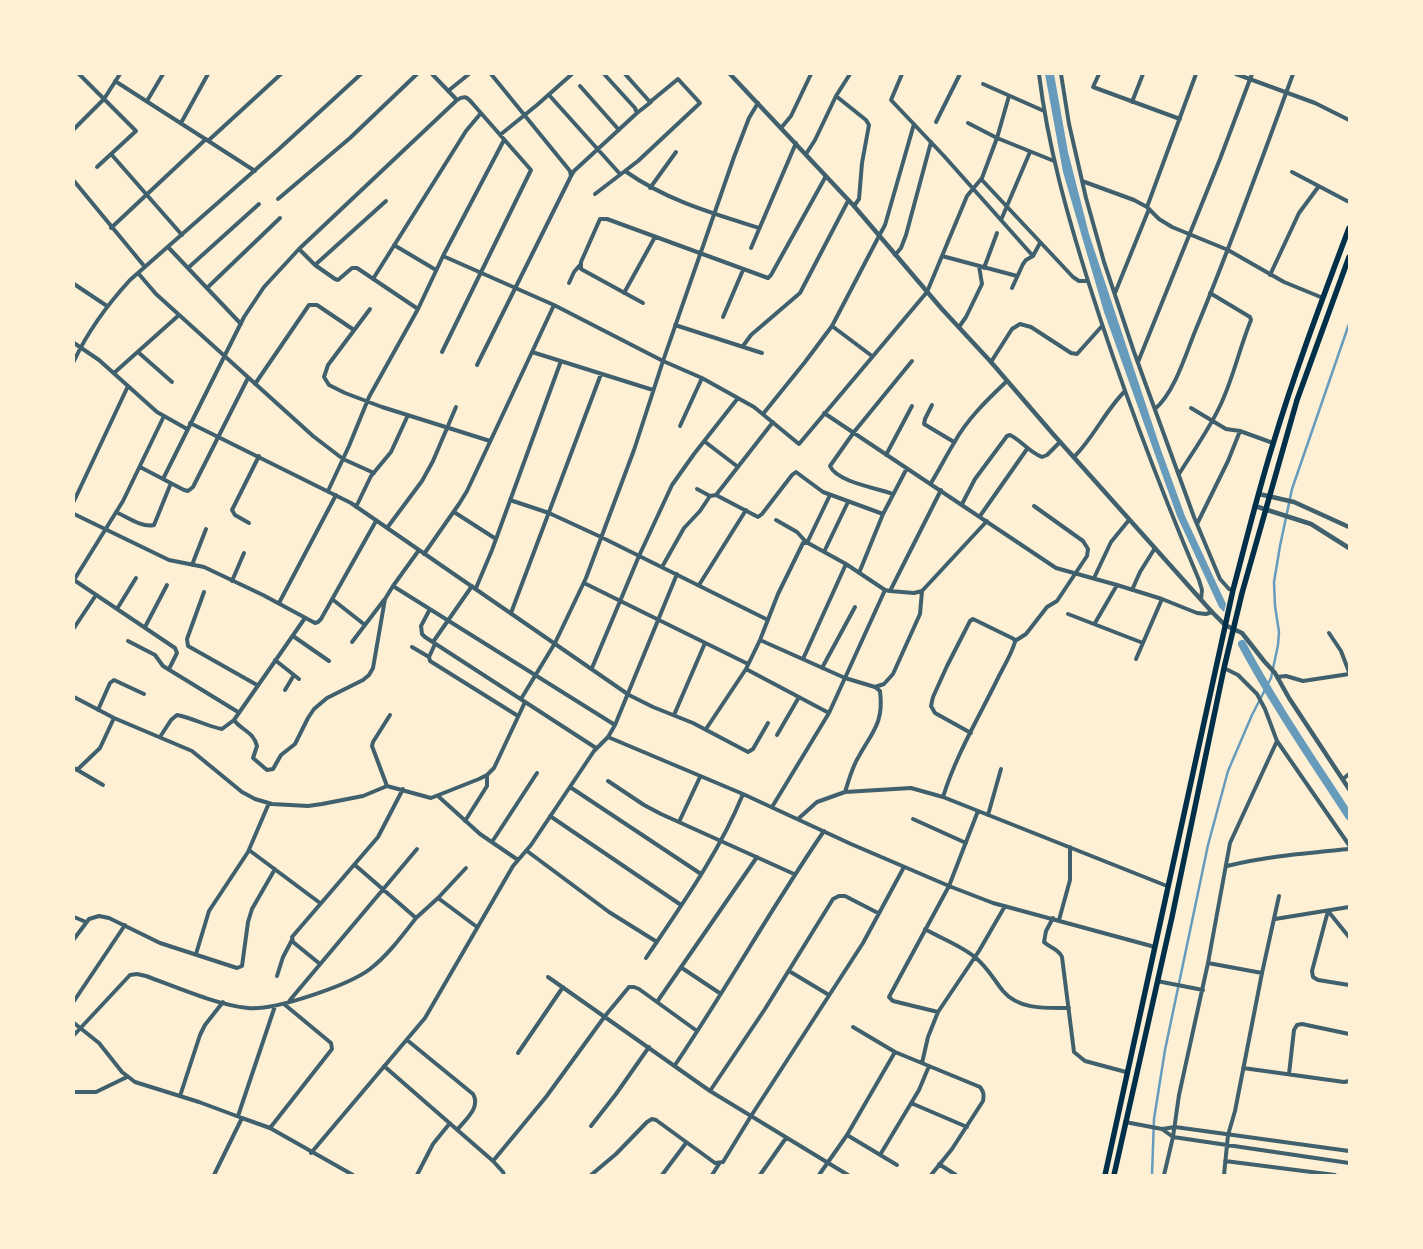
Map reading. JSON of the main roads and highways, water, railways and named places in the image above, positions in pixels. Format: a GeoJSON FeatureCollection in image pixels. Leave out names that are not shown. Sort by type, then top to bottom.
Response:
{"type":"FeatureCollection","features":[{"type":"Feature","properties":{"kind":"highway"},"geometry":{"type":"LineString","coordinates":[[1105,1175],[1230,601],[1273,443],[1349,228]]}},
{"type":"Feature","properties":{"kind":"highway"},"geometry":{"type":"LineString","coordinates":[[1114,1175],[1236,616],[1297,400],[1349,257]]}},
{"type":"Feature","properties":{"kind":"water"},"geometry":{"type":"Polygon","coordinates":[[[1045,74],[1054,74],[1068,152],[1089,234],[1161,450],[1185,516],[1226,604],[1224,612],[1219,607],[1177,516],[1104,312],[1063,172],[1045,74]]]}},
{"type":"Feature","properties":{"kind":"waterway"},"geometry":{"type":"LineString","coordinates":[[1152,1175],[1154,1119],[1165,1050],[1208,845],[1228,771],[1252,715],[1271,678],[1279,632],[1274,582],[1292,489],[1349,324]]}},
{"type":"Feature","properties":{"kind":"waterway"},"geometry":{"type":"LineString","coordinates":[[1242,644],[1280,710],[1349,816]]}}]}
